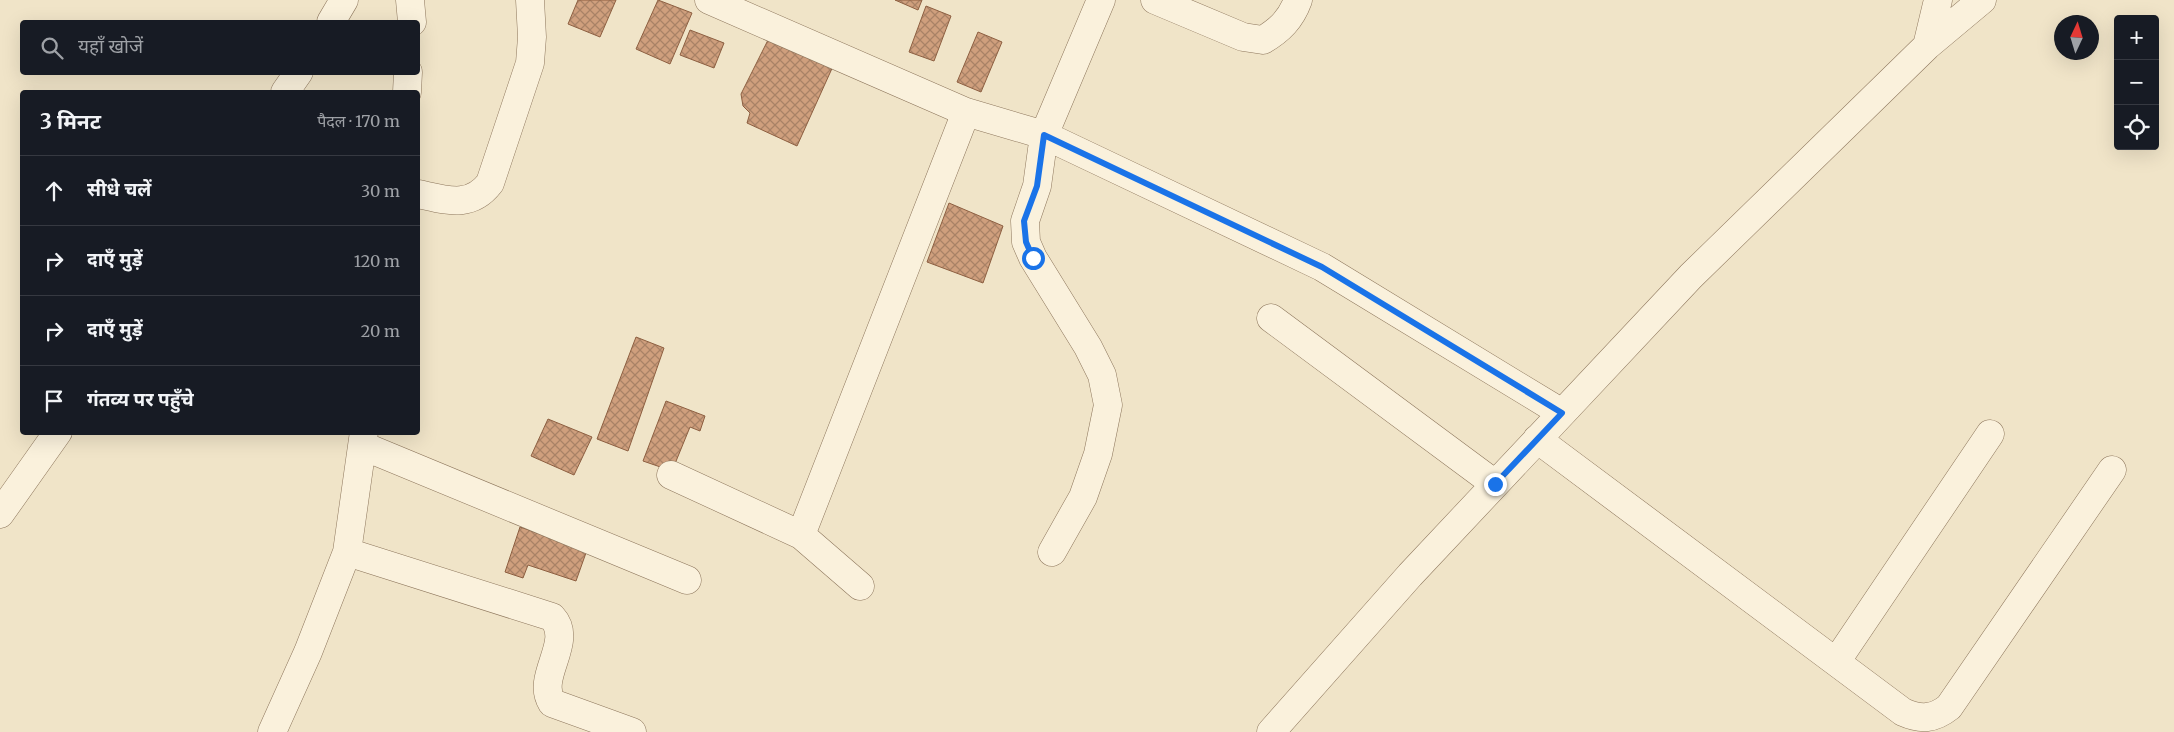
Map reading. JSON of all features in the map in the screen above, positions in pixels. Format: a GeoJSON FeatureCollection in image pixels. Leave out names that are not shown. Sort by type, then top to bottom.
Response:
{"type":"FeatureCollection","features":[{"type":"Feature","properties":{"kind":"street"},"geometry":{"type":"LineString","coordinates":[[332,20],[344,0]]}},
{"type":"Feature","properties":{"kind":"street"},"geometry":{"type":"LineString","coordinates":[[410,0],[412,20]]}},
{"type":"Feature","properties":{"kind":"street"},"geometry":{"type":"LineString","coordinates":[[420,194],[461,201],[482,193],[490,183],[530,63],[532,37],[530,0]]}},
{"type":"Feature","properties":{"kind":"street"},"geometry":{"type":"LineString","coordinates":[[710,0],[966,112],[1044,135],[1322,267],[1562,413]]}},
{"type":"Feature","properties":{"kind":"street"},"geometry":{"type":"LineString","coordinates":[[1052,552],[1083,497],[1098,454],[1108,405],[1102,375],[1095,361],[1033,258],[1026,242],[1024,221],[1037,186],[1044,135],[1101,0]]}},
{"type":"Feature","properties":{"kind":"street"},"geometry":{"type":"LineString","coordinates":[[1155,0],[1243,37],[1264,40],[1280,30],[1294,10],[1298,0]]}},
{"type":"Feature","properties":{"kind":"street"},"geometry":{"type":"LineString","coordinates":[[1927,46],[1938,0]]}},
{"type":"Feature","properties":{"kind":"street"},"geometry":{"type":"LineString","coordinates":[[1271,732],[1410,575],[1698,270],[1927,46],[1982,0]]}},
{"type":"Feature","properties":{"kind":"street"},"geometry":{"type":"LineString","coordinates":[[286,90],[297,75]]}},
{"type":"Feature","properties":{"kind":"street"},"geometry":{"type":"LineString","coordinates":[[407,90],[408,75]]}},
{"type":"Feature","properties":{"kind":"street"},"geometry":{"type":"LineString","coordinates":[[801,535],[966,112]]}},
{"type":"Feature","properties":{"kind":"street"},"geometry":{"type":"LineString","coordinates":[[1271,318],[1495,484]]}},
{"type":"Feature","properties":{"kind":"street"},"geometry":{"type":"LineString","coordinates":[[1836,662],[1990,434]]}},
{"type":"Feature","properties":{"kind":"street"},"geometry":{"type":"LineString","coordinates":[[0,514],[56,435]]}},
{"type":"Feature","properties":{"kind":"street"},"geometry":{"type":"LineString","coordinates":[[272,732],[308,652],[347,552],[364,439],[687,580]]}},
{"type":"Feature","properties":{"kind":"street"},"geometry":{"type":"LineString","coordinates":[[1537,439],[1903,712],[1916,718],[1940,714],[1949,706],[2112,470]]}},
{"type":"Feature","properties":{"kind":"street"},"geometry":{"type":"LineString","coordinates":[[671,475],[801,535],[860,586]]}},
{"type":"Feature","properties":{"kind":"street"},"geometry":{"type":"LineString","coordinates":[[347,552],[552,617],[560,634],[548,684],[548,698],[552,703],[632,732]]}},
{"type":"Feature","properties":{"kind":"building"},"geometry":{"type":"Polygon","coordinates":[[[578,0],[616,0],[600,37],[568,24],[578,0]]]}},
{"type":"Feature","properties":{"kind":"building"},"geometry":{"type":"Polygon","coordinates":[[[658,0],[692,13],[670,64],[636,49],[658,0]]]}},
{"type":"Feature","properties":{"kind":"building"},"geometry":{"type":"Polygon","coordinates":[[[895,0],[922,0],[918,10],[895,0]]]}},
{"type":"Feature","properties":{"kind":"building"},"geometry":{"type":"Polygon","coordinates":[[[926,6],[951,16],[934,61],[909,52],[926,6]]]}},
{"type":"Feature","properties":{"kind":"building"},"geometry":{"type":"Polygon","coordinates":[[[690,30],[724,43],[714,68],[680,55],[690,30]]]}},
{"type":"Feature","properties":{"kind":"building"},"geometry":{"type":"Polygon","coordinates":[[[978,32],[1002,42],[981,92],[957,82],[978,32]]]}},
{"type":"Feature","properties":{"kind":"building"},"geometry":{"type":"Polygon","coordinates":[[[771,34],[834,64],[797,146],[747,123],[750,113],[743,106],[741,94],[771,34]]]}},
{"type":"Feature","properties":{"kind":"building"},"geometry":{"type":"Polygon","coordinates":[[[949,203],[1003,226],[983,283],[927,262],[949,203]]]}},
{"type":"Feature","properties":{"kind":"building"},"geometry":{"type":"Polygon","coordinates":[[[636,337],[664,348],[628,451],[597,439],[636,337]]]}},
{"type":"Feature","properties":{"kind":"building"},"geometry":{"type":"Polygon","coordinates":[[[666,401],[705,416],[700,431],[690,427],[672,471],[643,461],[666,401]]]}},
{"type":"Feature","properties":{"kind":"building"},"geometry":{"type":"Polygon","coordinates":[[[548,419],[592,437],[574,475],[531,456],[548,419]]]}},
{"type":"Feature","properties":{"kind":"building"},"geometry":{"type":"Polygon","coordinates":[[[520,527],[587,550],[576,581],[528,565],[523,578],[505,572],[520,527]]]}},
{"type":"Feature","properties":{"kind":"route"},"geometry":{"type":"LineString","coordinates":[[1033,258],[1026,242],[1024,221],[1037,186],[1044,135],[1322,267],[1562,413],[1495,484]]}}]}
